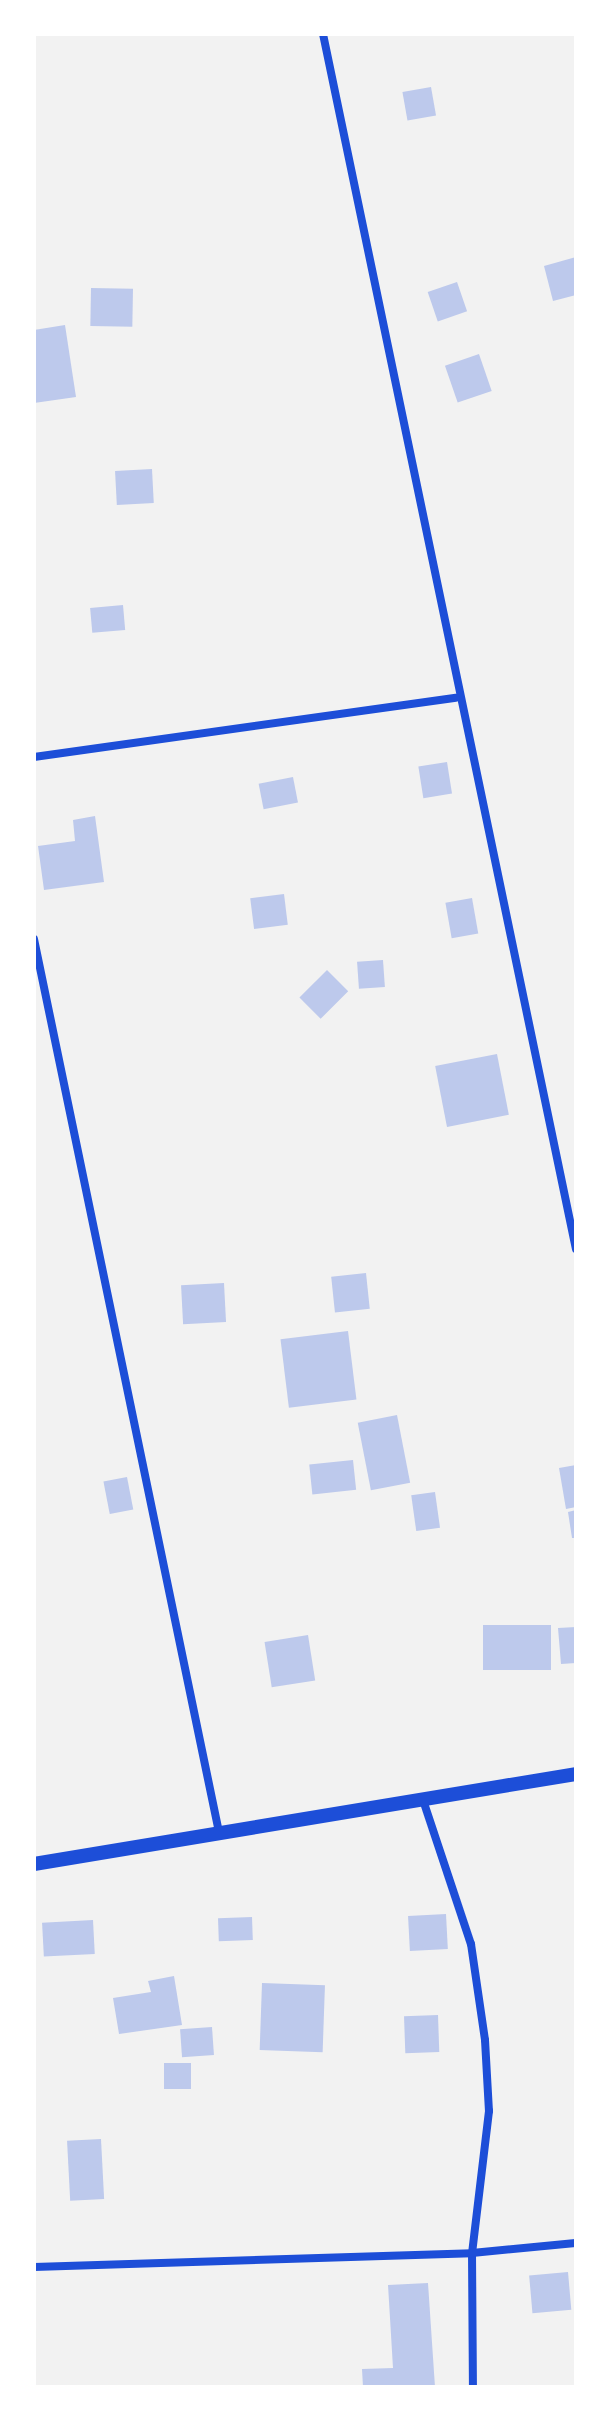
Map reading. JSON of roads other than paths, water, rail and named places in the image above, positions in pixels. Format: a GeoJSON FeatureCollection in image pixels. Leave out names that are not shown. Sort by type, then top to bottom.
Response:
{"type":"FeatureCollection","features":[{"type":"Feature","properties":{"kind":"street"},"geometry":{"type":"LineString","coordinates":[[323,34],[456,698],[576,1249]]}},
{"type":"Feature","properties":{"kind":"street"},"geometry":{"type":"LineString","coordinates":[[34,757],[456,698]]}},
{"type":"Feature","properties":{"kind":"street"},"geometry":{"type":"LineString","coordinates":[[34,939],[219,1832]]}},
{"type":"Feature","properties":{"kind":"street"},"geometry":{"type":"LineString","coordinates":[[34,1864],[219,1832],[424,1803],[576,1774]]}},
{"type":"Feature","properties":{"kind":"street"},"geometry":{"type":"LineString","coordinates":[[424,1803],[471,1944],[485,2040],[489,2111],[472,2253],[473,2387]]}},
{"type":"Feature","properties":{"kind":"street"},"geometry":{"type":"LineString","coordinates":[[34,2267],[472,2253],[576,2243]]}}]}
